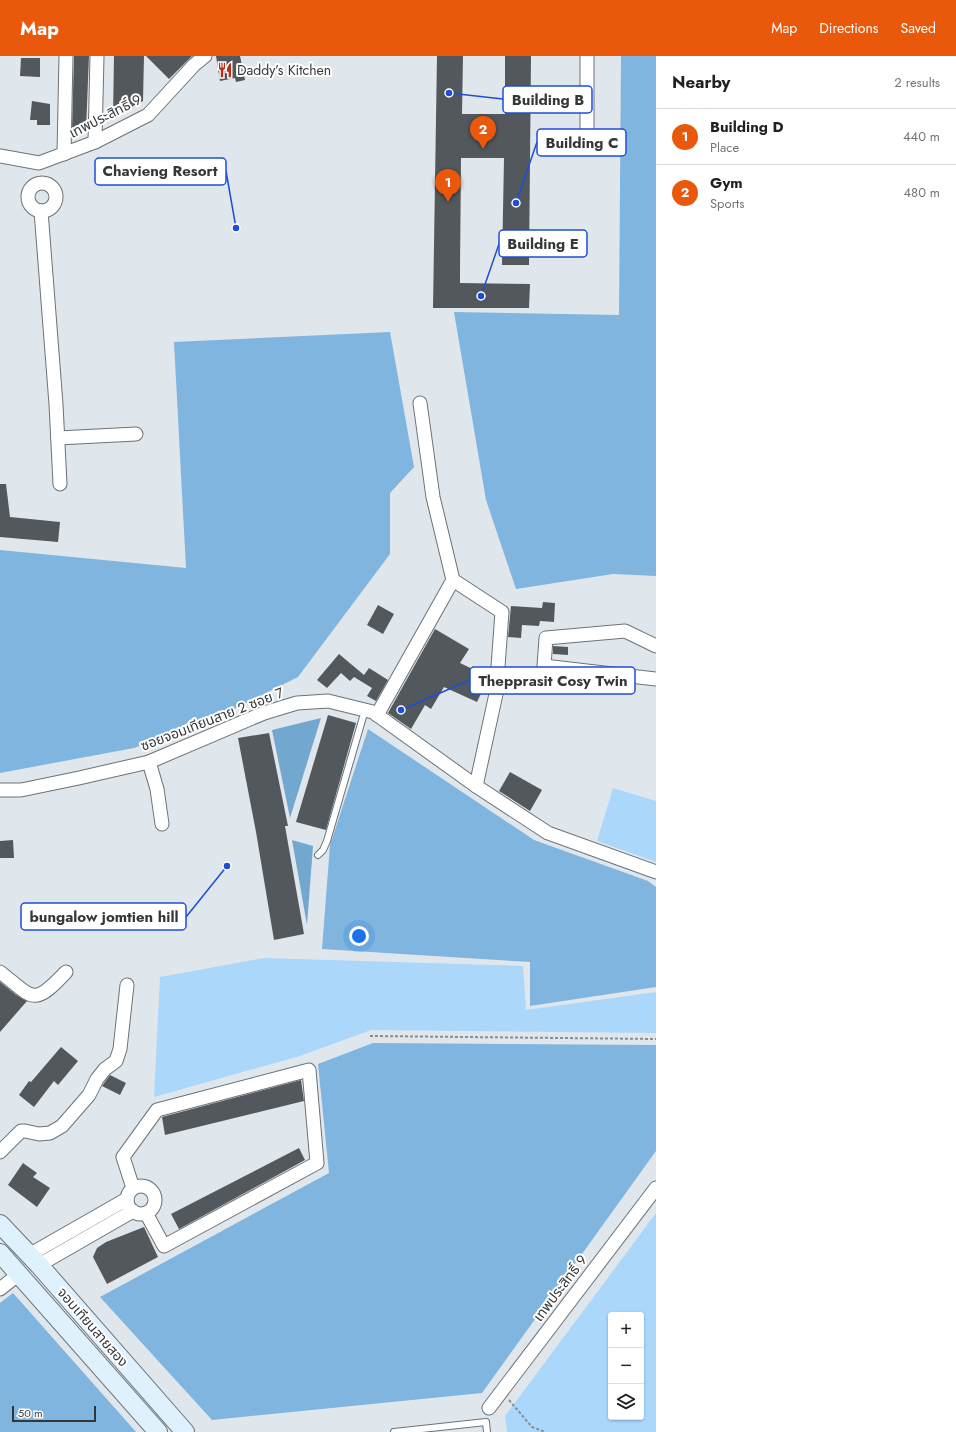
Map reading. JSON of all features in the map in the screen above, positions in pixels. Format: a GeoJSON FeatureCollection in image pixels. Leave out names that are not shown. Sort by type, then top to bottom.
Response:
{"type":"FeatureCollection","features":[{"type":"Feature","properties":{"kind":"main road","name":"จอมเทียนสายสอง"},"geometry":{"type":"LineString","coordinates":[[0,1224],[34,1260],[185,1432]]}},
{"type":"Feature","properties":{"kind":"main road","name":"จอมเทียนสายสอง"},"geometry":{"type":"LineString","coordinates":[[0,1253],[158,1432]]}},
{"type":"Feature","properties":{"kind":"street"},"geometry":{"type":"LineString","coordinates":[[64,154],[66,56]]}},
{"type":"Feature","properties":{"kind":"street"},"geometry":{"type":"LineString","coordinates":[[95,142],[97,56]]}},
{"type":"Feature","properties":{"kind":"street","name":"เทพประสิทธิ์ 9"},"geometry":{"type":"LineString","coordinates":[[0,156],[39,163],[95,142],[148,115],[205,56]]}},
{"type":"Feature","properties":{"kind":"street"},"geometry":{"type":"LineString","coordinates":[[587,56],[588,128]]}},
{"type":"Feature","properties":{"kind":"street"},"geometry":{"type":"LineString","coordinates":[[39,163],[40,183]]}},
{"type":"Feature","properties":{"kind":"street"},"geometry":{"type":"LineString","coordinates":[[40,183],[48,184],[56,196],[53,205],[46,210],[41,211],[36,210],[29,204],[28,195],[31,187],[40,183]]}},
{"type":"Feature","properties":{"kind":"street"},"geometry":{"type":"LineString","coordinates":[[41,211],[60,484]]}},
{"type":"Feature","properties":{"kind":"street"},"geometry":{"type":"LineString","coordinates":[[377,715],[453,580],[433,497],[420,403]]}},
{"type":"Feature","properties":{"kind":"street"},"geometry":{"type":"LineString","coordinates":[[58,438],[136,434]]}},
{"type":"Feature","properties":{"kind":"street"},"geometry":{"type":"LineString","coordinates":[[453,580],[502,612],[496,694],[476,786]]}},
{"type":"Feature","properties":{"kind":"street"},"geometry":{"type":"LineString","coordinates":[[656,646],[625,630],[546,638],[544,666],[656,679]]}},
{"type":"Feature","properties":{"kind":"street","name":"ซอยจอมเทียนสาย 2 ซอย 7"},"geometry":{"type":"LineString","coordinates":[[0,790],[21,790],[149,762],[264,713],[297,703],[328,701],[373,712],[476,786],[548,833],[656,872]]}},
{"type":"Feature","properties":{"kind":"street"},"geometry":{"type":"LineString","coordinates":[[149,762],[157,789],[162,824]]}},
{"type":"Feature","properties":{"kind":"street"},"geometry":{"type":"LineString","coordinates":[[0,972],[28,995],[38,996],[49,990],[66,972]]}},
{"type":"Feature","properties":{"kind":"street"},"geometry":{"type":"LineString","coordinates":[[0,1152],[21,1131],[39,1134],[50,1133],[62,1126],[88,1095],[97,1079],[105,1069],[116,1061],[120,1049],[127,984]]}},
{"type":"Feature","properties":{"kind":"street"},"geometry":{"type":"LineString","coordinates":[[34,1260],[130,1194],[138,1185],[146,1186],[152,1190],[156,1196],[155,1205],[151,1211],[139,1214],[133,1211],[128,1205],[130,1194],[123,1157],[157,1110],[309,1070],[317,1163],[164,1246],[146,1213]]}},
{"type":"Feature","properties":{"kind":"street","name":"เทพประสิทธิ์ 9"},"geometry":{"type":"LineString","coordinates":[[489,1408],[656,1188]]}},
{"type":"Feature","properties":{"kind":"street"},"geometry":{"type":"LineString","coordinates":[[34,1260],[133,1211]]}},
{"type":"Feature","properties":{"kind":"street"},"geometry":{"type":"LineString","coordinates":[[0,1289],[19,1274]]}},
{"type":"Feature","properties":{"kind":"lane"},"geometry":{"type":"LineString","coordinates":[[318,855],[323,850],[327,841],[365,710]]}},
{"type":"Feature","properties":{"kind":"lane"},"geometry":{"type":"LineString","coordinates":[[394,1432],[486,1422],[487,1432]]}},
{"type":"Feature","properties":{"kind":"path"},"geometry":{"type":"LineString","coordinates":[[370,1036],[656,1039]]}},
{"type":"Feature","properties":{"kind":"path"},"geometry":{"type":"LineString","coordinates":[[502,1391],[532,1427],[545,1432]]}},
{"type":"Feature","properties":{"kind":"shaded area"},"geometry":{"type":"Polygon","coordinates":[[[621,56],[656,56],[656,576],[613,574],[516,589],[486,500],[454,312],[619,315],[621,56]]]}},
{"type":"Feature","properties":{"kind":"shaded area"},"geometry":{"type":"Polygon","coordinates":[[[390,332],[414,467],[390,493],[390,554],[298,677],[210,721],[134,748],[0,773],[0,550],[186,568],[174,342],[390,332]]]}},
{"type":"Feature","properties":{"kind":"shaded area"},"geometry":{"type":"Polygon","coordinates":[[[321,718],[290,818],[272,730],[321,718]]]}},
{"type":"Feature","properties":{"kind":"shaded area"},"geometry":{"type":"Polygon","coordinates":[[[368,729],[534,840],[648,881],[656,887],[656,987],[530,1006],[530,962],[322,949],[330,845],[368,729]]]}},
{"type":"Feature","properties":{"kind":"shaded area"},"geometry":{"type":"Polygon","coordinates":[[[613,788],[656,801],[656,862],[597,841],[613,788]]]}},
{"type":"Feature","properties":{"kind":"shaded area"},"geometry":{"type":"Polygon","coordinates":[[[292,840],[313,846],[307,925],[292,840]]]}},
{"type":"Feature","properties":{"kind":"shaded area"},"geometry":{"type":"Polygon","coordinates":[[[264,958],[523,966],[526,1010],[656,992],[656,1033],[371,1030],[300,1056],[154,1097],[160,977],[264,958]]]}},
{"type":"Feature","properties":{"kind":"shaded area"},"geometry":{"type":"Polygon","coordinates":[[[373,1043],[656,1045],[656,1151],[482,1393],[212,1420],[100,1297],[329,1173],[318,1064],[373,1043]]]}},
{"type":"Feature","properties":{"kind":"shaded area"},"geometry":{"type":"Polygon","coordinates":[[[656,1213],[656,1432],[507,1432],[505,1416],[656,1213]]]}},
{"type":"Feature","properties":{"kind":"shaded area"},"geometry":{"type":"Polygon","coordinates":[[[13,1293],[136,1432],[0,1432],[0,1303],[13,1293]]]}},
{"type":"Feature","properties":{"kind":"building"},"geometry":{"type":"Polygon","coordinates":[[[74,56],[89,56],[86,130],[72,130],[74,56]]]}},
{"type":"Feature","properties":{"kind":"building"},"geometry":{"type":"Polygon","coordinates":[[[114,56],[144,56],[143,101],[113,116],[114,56]]]}},
{"type":"Feature","properties":{"kind":"building"},"geometry":{"type":"Polygon","coordinates":[[[146,56],[192,56],[169,79],[146,56]]]}},
{"type":"Feature","properties":{"kind":"building","name":"Daddy’s Kitchen"},"geometry":{"type":"Polygon","coordinates":[[[216,56],[240,56],[245,80],[236,82],[235,78],[220,81],[216,56]]]}},
{"type":"Feature","properties":{"kind":"building"},"geometry":{"type":"Polygon","coordinates":[[[437,56],[463,56],[462,114],[505,114],[505,56],[531,56],[529,265],[502,265],[504,158],[461,158],[460,270],[460,283],[530,284],[529,308],[433,308],[437,56]]]}},
{"type":"Feature","properties":{"kind":"building"},"geometry":{"type":"Polygon","coordinates":[[[21,58],[40,58],[40,77],[20,76],[21,58]]]}},
{"type":"Feature","properties":{"kind":"building"},"geometry":{"type":"Polygon","coordinates":[[[32,101],[50,104],[50,125],[37,125],[37,120],[30,120],[32,101]]]}},
{"type":"Feature","properties":{"kind":"building"},"geometry":{"type":"Polygon","coordinates":[[[0,484],[6,484],[10,517],[60,522],[58,542],[0,537],[0,484]]]}},
{"type":"Feature","properties":{"kind":"building"},"geometry":{"type":"Polygon","coordinates":[[[543,602],[555,603],[554,622],[540,621],[539,626],[522,625],[521,638],[508,637],[511,606],[542,608],[543,602]]]}},
{"type":"Feature","properties":{"kind":"building"},"geometry":{"type":"Polygon","coordinates":[[[378,605],[394,614],[383,634],[367,625],[378,605]]]}},
{"type":"Feature","properties":{"kind":"building"},"geometry":{"type":"Polygon","coordinates":[[[435,629],[469,649],[460,663],[489,677],[477,702],[444,687],[431,709],[425,705],[411,729],[388,713],[435,629]]]}},
{"type":"Feature","properties":{"kind":"building"},"geometry":{"type":"Polygon","coordinates":[[[553,646],[568,647],[568,655],[553,654],[553,646]]]}},
{"type":"Feature","properties":{"kind":"building"},"geometry":{"type":"Polygon","coordinates":[[[339,654],[364,675],[369,668],[388,680],[376,701],[367,696],[372,688],[354,677],[350,681],[341,673],[327,688],[317,680],[339,654]]]}},
{"type":"Feature","properties":{"kind":"building"},"geometry":{"type":"Polygon","coordinates":[[[328,715],[356,723],[326,830],[296,822],[328,715]]]}},
{"type":"Feature","properties":{"kind":"building"},"geometry":{"type":"Polygon","coordinates":[[[269,733],[288,826],[285,826],[304,934],[274,940],[256,832],[238,738],[269,733]]]}},
{"type":"Feature","properties":{"kind":"building"},"geometry":{"type":"Polygon","coordinates":[[[510,772],[542,790],[530,811],[499,791],[510,772]]]}},
{"type":"Feature","properties":{"kind":"building"},"geometry":{"type":"Polygon","coordinates":[[[13,840],[14,858],[0,858],[0,841],[13,840]]]}},
{"type":"Feature","properties":{"kind":"building"},"geometry":{"type":"Polygon","coordinates":[[[0,982],[16,995],[27,1001],[0,1032],[0,982]]]}},
{"type":"Feature","properties":{"kind":"building"},"geometry":{"type":"Polygon","coordinates":[[[61,1047],[78,1061],[58,1085],[54,1081],[34,1107],[19,1095],[29,1081],[31,1082],[61,1047]]]}},
{"type":"Feature","properties":{"kind":"building"},"geometry":{"type":"Polygon","coordinates":[[[110,1075],[126,1083],[120,1095],[102,1086],[110,1075]]]}},
{"type":"Feature","properties":{"kind":"building"},"geometry":{"type":"Polygon","coordinates":[[[301,1080],[304,1101],[165,1135],[162,1117],[301,1080]]]}},
{"type":"Feature","properties":{"kind":"building"},"geometry":{"type":"Polygon","coordinates":[[[299,1148],[305,1160],[179,1229],[171,1214],[299,1148]]]}},
{"type":"Feature","properties":{"kind":"building"},"geometry":{"type":"Polygon","coordinates":[[[23,1163],[37,1173],[33,1177],[50,1188],[37,1207],[8,1185],[23,1163]]]}},
{"type":"Feature","properties":{"kind":"building"},"geometry":{"type":"Polygon","coordinates":[[[144,1227],[158,1257],[107,1284],[93,1257],[97,1248],[106,1242],[144,1227]]]}},
{"type":"Feature","properties":{"kind":"place","name":"Daddy’s Kitchen"},"geometry":{"type":"Point","coordinates":[225,70]}},
{"type":"Feature","properties":{"kind":"place","name":"Building B"},"geometry":{"type":"Point","coordinates":[449,93]}},
{"type":"Feature","properties":{"kind":"place","name":"Gym"},"geometry":{"type":"Point","coordinates":[483,149]}},
{"type":"Feature","properties":{"kind":"place","name":"Building D"},"geometry":{"type":"Point","coordinates":[448,202]}},
{"type":"Feature","properties":{"kind":"place","name":"Building C"},"geometry":{"type":"Point","coordinates":[516,203]}},
{"type":"Feature","properties":{"kind":"place","name":"Chavieng Resort"},"geometry":{"type":"Point","coordinates":[236,228]}},
{"type":"Feature","properties":{"kind":"place","name":"Building E"},"geometry":{"type":"Point","coordinates":[481,296]}},
{"type":"Feature","properties":{"kind":"place","name":"Thepprasit Cosy Twin"},"geometry":{"type":"Point","coordinates":[401,710]}},
{"type":"Feature","properties":{"kind":"place","name":"bungalow jomtien hill"},"geometry":{"type":"Point","coordinates":[227,866]}}]}
